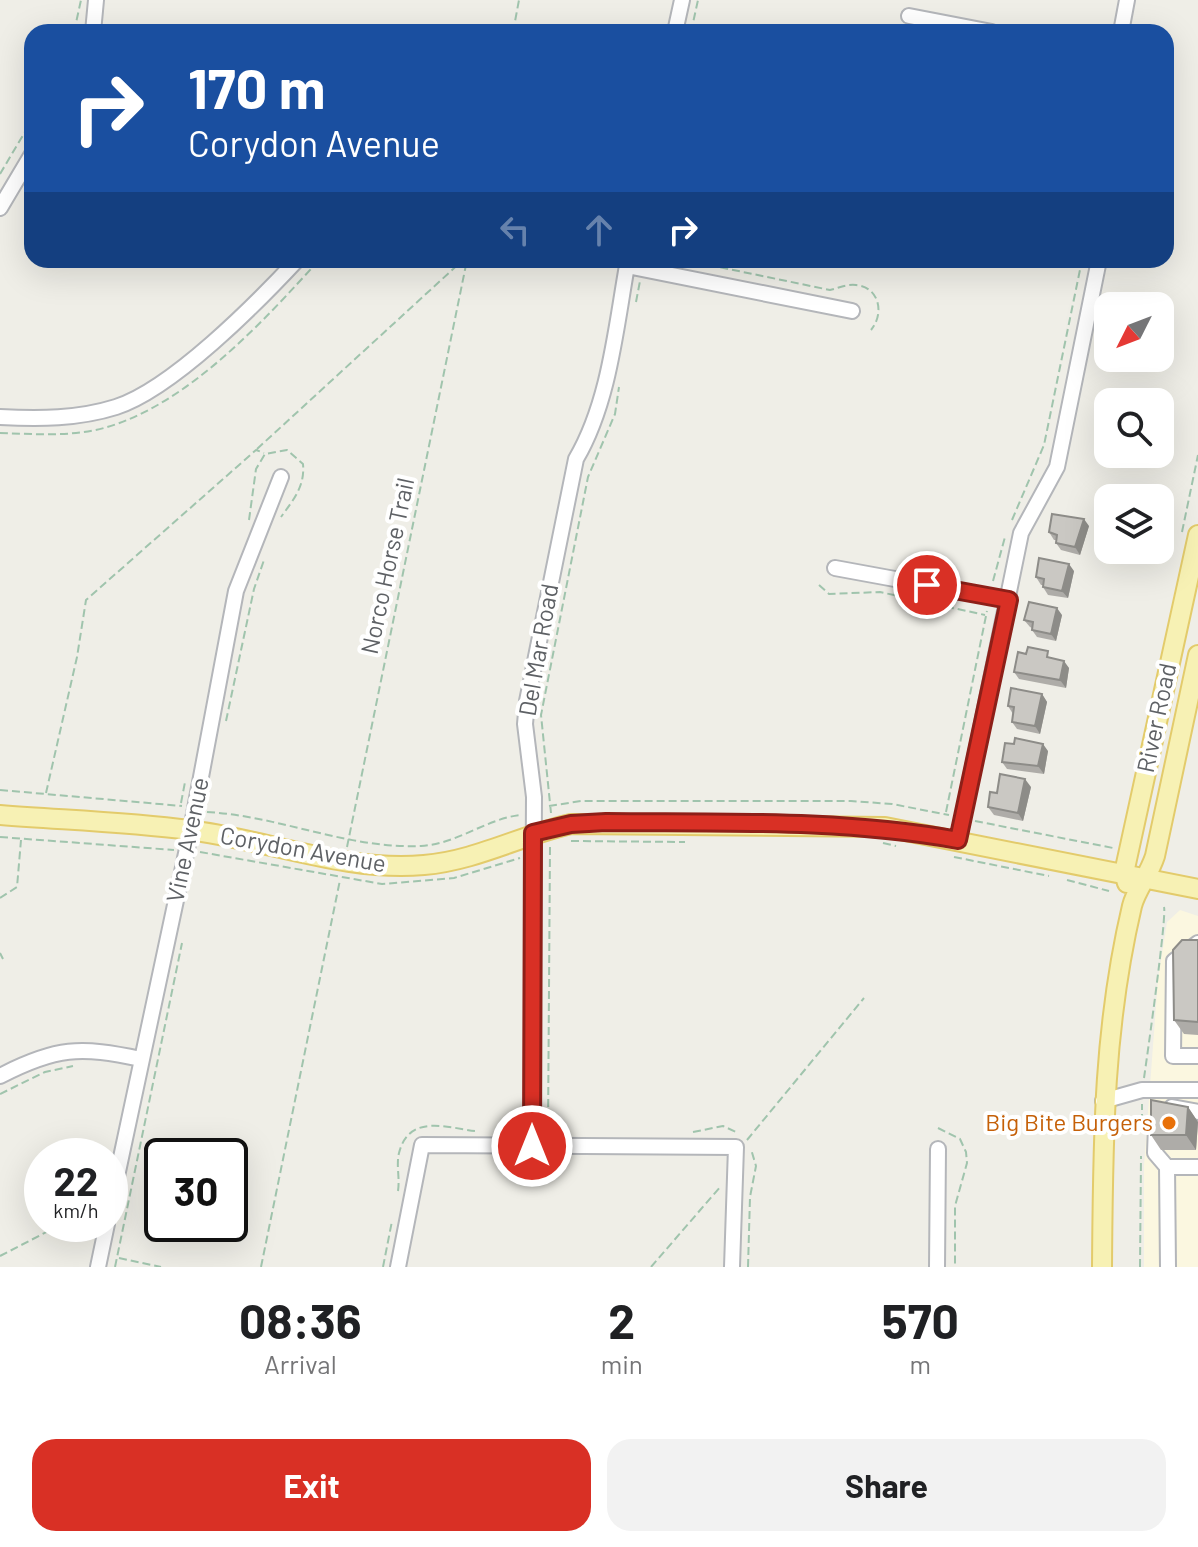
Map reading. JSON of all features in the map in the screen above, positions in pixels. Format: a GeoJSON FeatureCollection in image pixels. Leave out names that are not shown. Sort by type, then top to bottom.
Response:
{"type":"FeatureCollection","features":[{"type":"Feature","properties":{"kind":"main road","name":"River Road"},"geometry":{"type":"LineString","coordinates":[[1133,900],[1124,873],[1198,535]]}},
{"type":"Feature","properties":{"kind":"main road","name":"River Road"},"geometry":{"type":"LineString","coordinates":[[1102,1267],[1103,1101],[1113,1003],[1133,900],[1149,877],[1198,655]]}},
{"type":"Feature","properties":{"kind":"main road","name":"Corydon Avenue"},"geometry":{"type":"LineString","coordinates":[[0,815],[191,830],[343,870],[426,865],[462,859],[533,833],[571,824],[830,824],[885,827],[1198,889]]}},
{"type":"Feature","properties":{"kind":"street"},"geometry":{"type":"LineString","coordinates":[[94,24],[96,0]]}},
{"type":"Feature","properties":{"kind":"street"},"geometry":{"type":"LineString","coordinates":[[677,24],[682,0]]}},
{"type":"Feature","properties":{"kind":"street"},"geometry":{"type":"LineString","coordinates":[[1122,24],[1127,0]]}},
{"type":"Feature","properties":{"kind":"street"},"geometry":{"type":"LineString","coordinates":[[909,16],[950,24]]}},
{"type":"Feature","properties":{"kind":"street"},"geometry":{"type":"LineString","coordinates":[[0,208],[24,168]]}},
{"type":"Feature","properties":{"kind":"street"},"geometry":{"type":"LineString","coordinates":[[0,417],[78,416],[119,406],[190,361],[289,268]]}},
{"type":"Feature","properties":{"kind":"street","name":"Del Mar Road"},"geometry":{"type":"LineString","coordinates":[[532,1146],[534,797],[525,724],[527,701],[576,459],[589,436],[601,395],[627,268]]}},
{"type":"Feature","properties":{"kind":"street"},"geometry":{"type":"LineString","coordinates":[[651,268],[852,311]]}},
{"type":"Feature","properties":{"kind":"street"},"geometry":{"type":"LineString","coordinates":[[958,840],[1021,533],[1057,467],[1097,268]]}},
{"type":"Feature","properties":{"kind":"street","name":"Vine Avenue"},"geometry":{"type":"LineString","coordinates":[[125,1138],[141,1059],[193,854],[191,830],[236,591],[281,477]]}},
{"type":"Feature","properties":{"kind":"street"},"geometry":{"type":"LineString","coordinates":[[835,568],[1009,600]]}},
{"type":"Feature","properties":{"kind":"street"},"geometry":{"type":"LineString","coordinates":[[1198,943],[1178,955],[1173,971],[1173,1056],[1198,1056]]}},
{"type":"Feature","properties":{"kind":"street"},"geometry":{"type":"LineString","coordinates":[[0,1076],[34,1060],[82,1048],[141,1059]]}},
{"type":"Feature","properties":{"kind":"street"},"geometry":{"type":"LineString","coordinates":[[1103,1101],[1142,1090],[1198,1090]]}},
{"type":"Feature","properties":{"kind":"street"},"geometry":{"type":"LineString","coordinates":[[1168,1267],[1167,1167],[1155,1153],[1156,1114],[1163,1107],[1198,1112]]}},
{"type":"Feature","properties":{"kind":"street"},"geometry":{"type":"LineString","coordinates":[[398,1267],[422,1145],[736,1147],[732,1267]]}},
{"type":"Feature","properties":{"kind":"street"},"geometry":{"type":"LineString","coordinates":[[937,1267],[938,1149]]}},
{"type":"Feature","properties":{"kind":"street"},"geometry":{"type":"LineString","coordinates":[[1167,1167],[1198,1167]]}},
{"type":"Feature","properties":{"kind":"street"},"geometry":{"type":"LineString","coordinates":[[98,1267],[103,1242]]}},
{"type":"Feature","properties":{"kind":"path"},"geometry":{"type":"LineString","coordinates":[[76,24],[81,0]]}},
{"type":"Feature","properties":{"kind":"path"},"geometry":{"type":"LineString","coordinates":[[514,24],[519,0]]}},
{"type":"Feature","properties":{"kind":"path"},"geometry":{"type":"LineString","coordinates":[[693,24],[698,0]]}},
{"type":"Feature","properties":{"kind":"path"},"geometry":{"type":"LineString","coordinates":[[0,174],[24,134]]}},
{"type":"Feature","properties":{"kind":"path","name":"Norco Horse Trail"},"geometry":{"type":"LineString","coordinates":[[45,794],[77,657],[86,600],[456,268]]}},
{"type":"Feature","properties":{"kind":"path","name":"Norco Horse Trail"},"geometry":{"type":"LineString","coordinates":[[261,1267],[463,268]]}},
{"type":"Feature","properties":{"kind":"path"},"geometry":{"type":"LineString","coordinates":[[724,268],[830,290],[844,285],[863,286],[876,296],[880,311],[871,330]]}},
{"type":"Feature","properties":{"kind":"path"},"geometry":{"type":"LineString","coordinates":[[256,450],[265,454]]}},
{"type":"Feature","properties":{"kind":"path"},"geometry":{"type":"LineString","coordinates":[[819,585],[829,594],[880,592],[956,606],[986,616]]}},
{"type":"Feature","properties":{"kind":"path"},"geometry":{"type":"LineString","coordinates":[[0,837],[193,854],[203,852],[343,870],[417,884],[454,878],[559,845]]}},
{"type":"Feature","properties":{"kind":"path"},"geometry":{"type":"LineString","coordinates":[[0,898],[17,887],[21,838]]}},
{"type":"Feature","properties":{"kind":"path"},"geometry":{"type":"LineString","coordinates":[[567,841],[685,842]]}},
{"type":"Feature","properties":{"kind":"path"},"geometry":{"type":"LineString","coordinates":[[882,843],[897,846]]}},
{"type":"Feature","properties":{"kind":"path"},"geometry":{"type":"LineString","coordinates":[[193,854],[203,852]]}},
{"type":"Feature","properties":{"kind":"path"},"geometry":{"type":"LineString","coordinates":[[942,855],[1109,891]]}},
{"type":"Feature","properties":{"kind":"path"},"geometry":{"type":"LineString","coordinates":[[1164,907],[1166,913]]}},
{"type":"Feature","properties":{"kind":"path"},"geometry":{"type":"LineString","coordinates":[[115,1267],[183,935]]}},
{"type":"Feature","properties":{"kind":"path"},"geometry":{"type":"LineString","coordinates":[[0,953],[3,959]]}},
{"type":"Feature","properties":{"kind":"path"},"geometry":{"type":"LineString","coordinates":[[746,1141],[864,998]]}},
{"type":"Feature","properties":{"kind":"path"},"geometry":{"type":"LineString","coordinates":[[0,1094],[45,1072],[82,1065]]}},
{"type":"Feature","properties":{"kind":"path"},"geometry":{"type":"LineString","coordinates":[[398,1196],[398,1155],[409,1135],[429,1124],[476,1131]]}},
{"type":"Feature","properties":{"kind":"path"},"geometry":{"type":"LineString","coordinates":[[938,1128],[960,1139],[966,1152],[967,1163],[955,1206],[955,1267]]}},
{"type":"Feature","properties":{"kind":"path"},"geometry":{"type":"LineString","coordinates":[[492,1132],[532,1131]]}},
{"type":"Feature","properties":{"kind":"path"},"geometry":{"type":"LineString","coordinates":[[651,1267],[735,1169]]}},
{"type":"Feature","properties":{"kind":"path"},"geometry":{"type":"LineString","coordinates":[[383,1267],[393,1218]]}},
{"type":"Feature","properties":{"kind":"path"},"geometry":{"type":"LineString","coordinates":[[0,1256],[27,1242]]}},
{"type":"Feature","properties":{"kind":"path"},"geometry":{"type":"LineString","coordinates":[[117,1258],[161,1267]]}},
{"type":"Feature","properties":{"kind":"shaded area"},"geometry":{"type":"Polygon","coordinates":[[[1180,910],[1198,916],[1198,1267],[1144,1267],[1144,1166],[1158,979],[1167,922],[1180,910]]]}},
{"type":"Feature","properties":{"kind":"building"},"geometry":{"type":"Polygon","coordinates":[[[1052,514],[1084,519],[1075,547],[1056,543],[1057,535],[1049,532],[1052,514]]]}},
{"type":"Feature","properties":{"kind":"building"},"geometry":{"type":"Polygon","coordinates":[[[1039,558],[1069,564],[1062,591],[1043,587],[1044,579],[1036,577],[1039,558]]]}},
{"type":"Feature","properties":{"kind":"building"},"geometry":{"type":"Polygon","coordinates":[[[1029,602],[1057,608],[1051,634],[1032,630],[1033,622],[1024,620],[1029,602]]]}},
{"type":"Feature","properties":{"kind":"building"},"geometry":{"type":"Polygon","coordinates":[[[1028,647],[1048,651],[1047,657],[1064,661],[1060,680],[1014,672],[1018,652],[1026,654],[1028,647]]]}},
{"type":"Feature","properties":{"kind":"building"},"geometry":{"type":"Polygon","coordinates":[[[1011,688],[1042,694],[1035,726],[1012,722],[1014,707],[1008,706],[1011,688]]]}},
{"type":"Feature","properties":{"kind":"building"},"geometry":{"type":"Polygon","coordinates":[[[1015,738],[1043,744],[1038,766],[1002,762],[1005,743],[1014,744],[1015,738]]]}},
{"type":"Feature","properties":{"kind":"building"},"geometry":{"type":"Polygon","coordinates":[[[1000,774],[1025,779],[1018,813],[988,807],[990,792],[997,793],[1000,774]]]}},
{"type":"Feature","properties":{"kind":"building"},"geometry":{"type":"Polygon","coordinates":[[[1182,940],[1198,940],[1198,1022],[1174,1020],[1173,950],[1182,940]]]}},
{"type":"Feature","properties":{"kind":"building"},"geometry":{"type":"Polygon","coordinates":[[[1151,1100],[1188,1107],[1186,1135],[1151,1135],[1151,1100]]]}},
{"type":"Feature","properties":{"kind":"place","name":"Big Bite Burgers"},"geometry":{"type":"Point","coordinates":[1169,1123]}},
{"type":"Feature","properties":{"kind":"route"},"geometry":{"type":"LineString","coordinates":[[532,1146],[533,833],[571,824],[606,822],[830,824],[885,827],[958,840],[1009,600],[927,585]]}}]}
